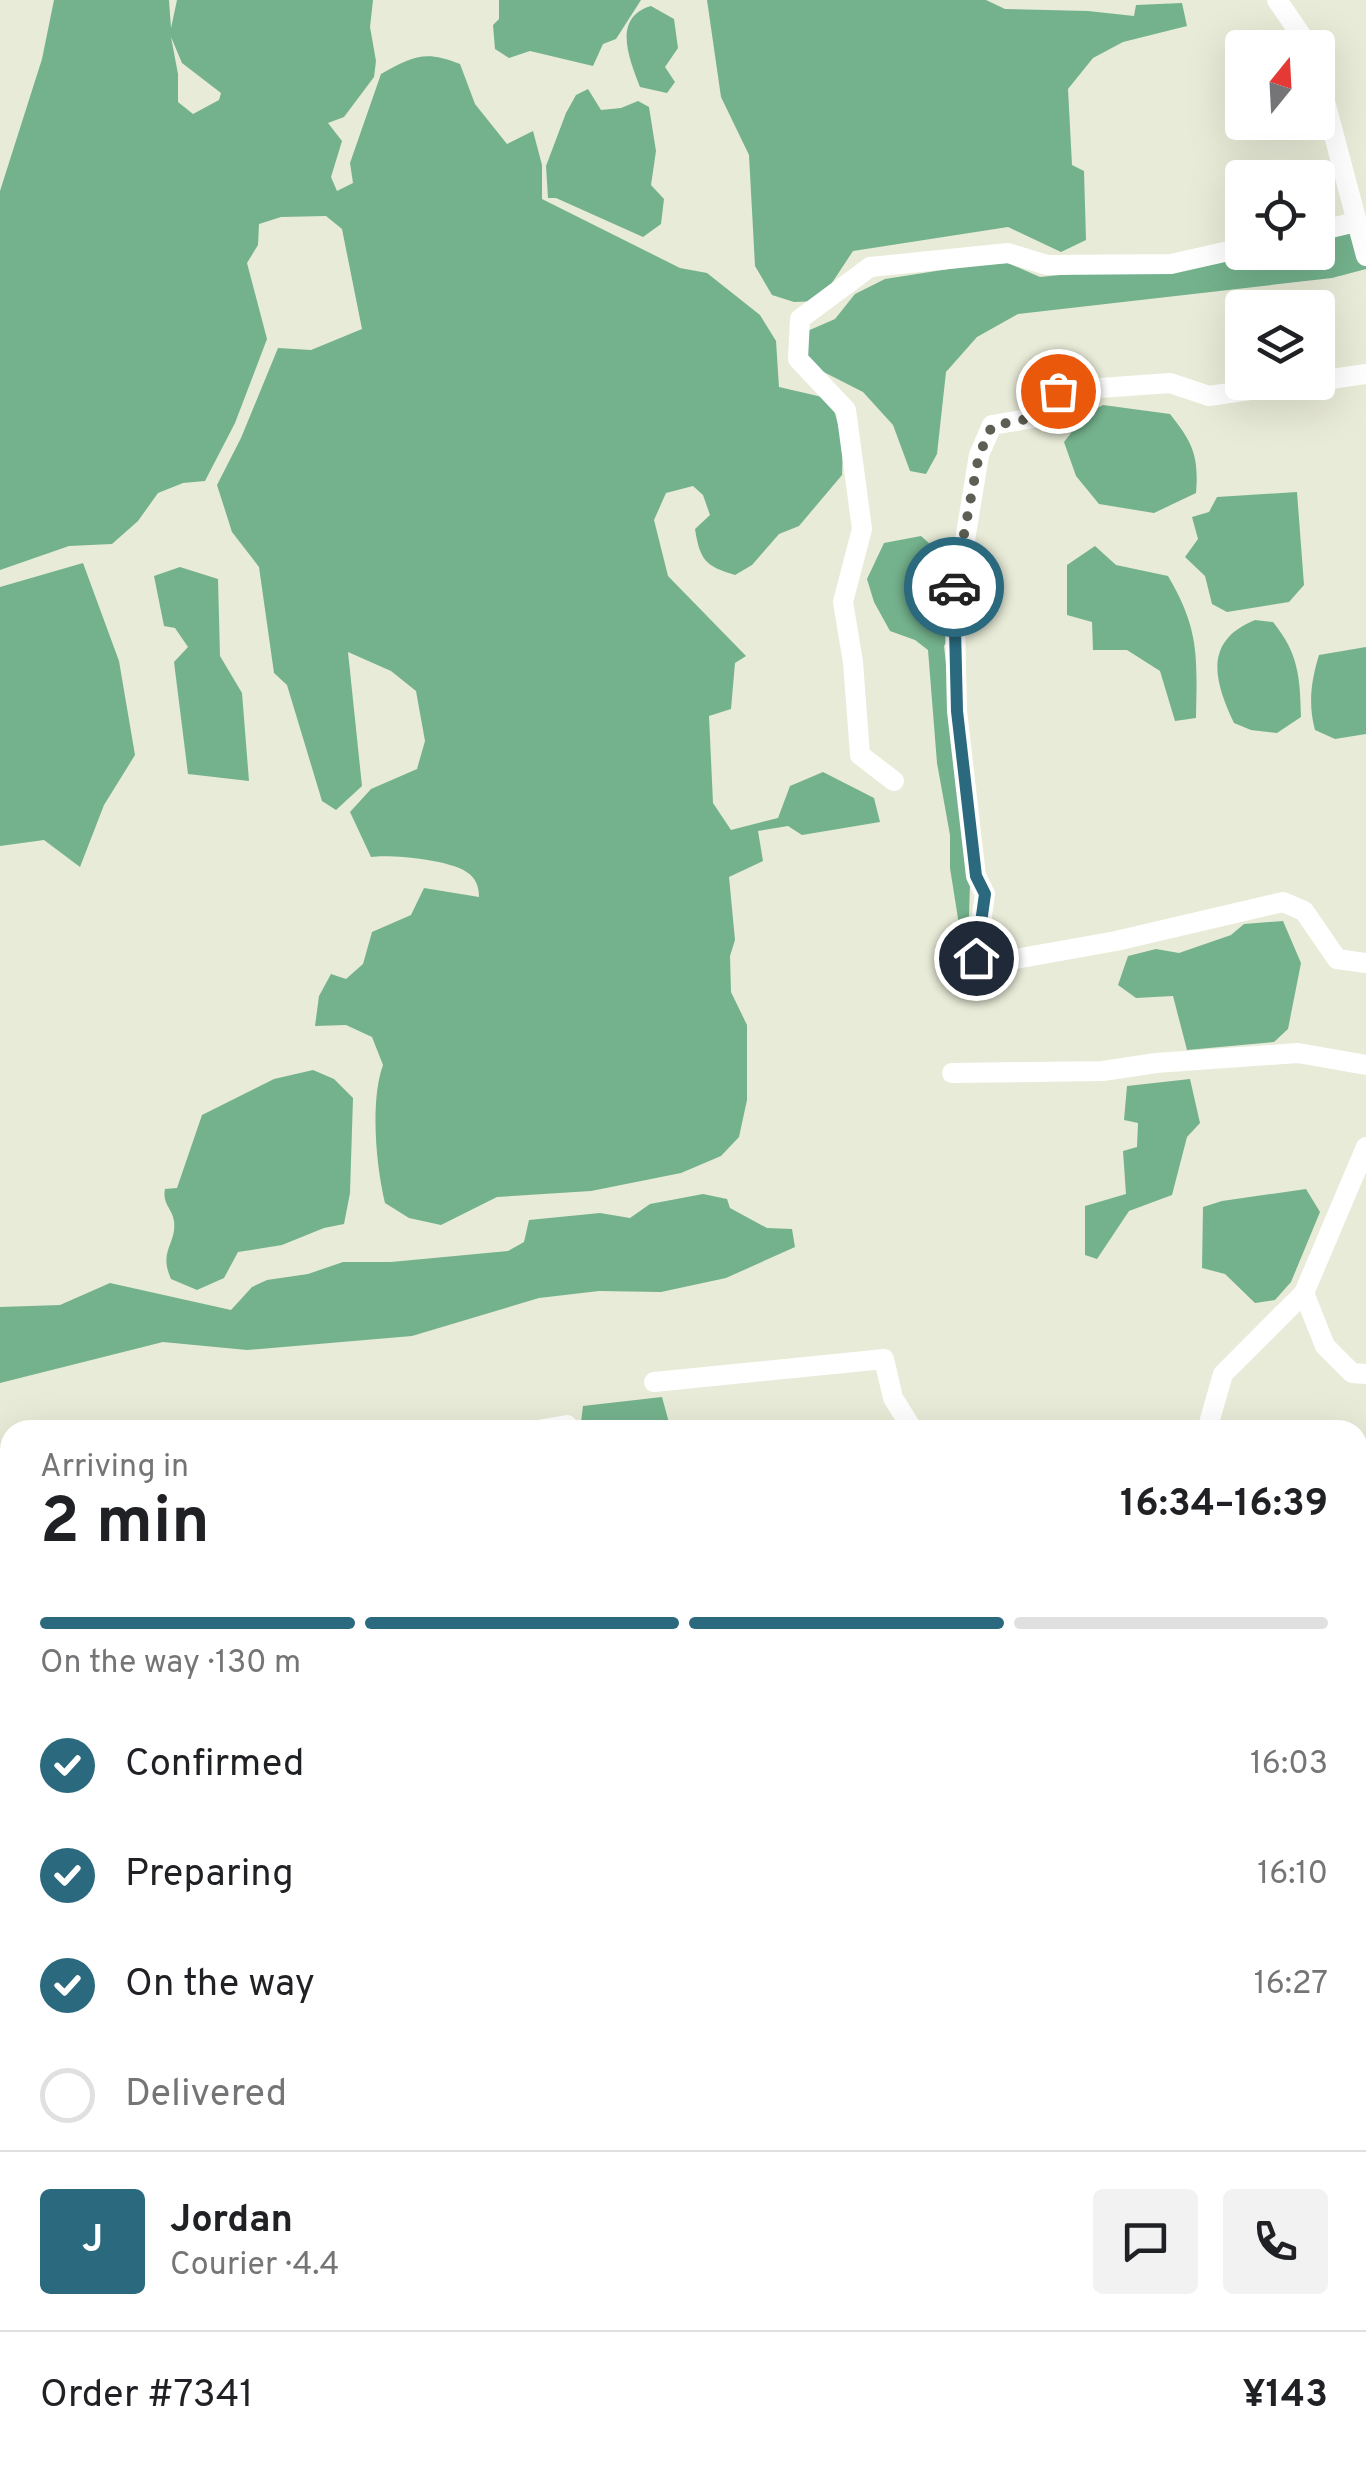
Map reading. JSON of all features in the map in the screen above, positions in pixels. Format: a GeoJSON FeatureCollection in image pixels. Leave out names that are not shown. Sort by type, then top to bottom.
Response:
{"type":"FeatureCollection","features":[{"type":"Feature","properties":{"kind":"street"},"geometry":{"type":"LineString","coordinates":[[1277,0],[1298,30]]}},
{"type":"Feature","properties":{"kind":"street"},"geometry":{"type":"LineString","coordinates":[[1335,140],[1366,256]]}},
{"type":"Feature","properties":{"kind":"street"},"geometry":{"type":"LineString","coordinates":[[1335,226],[1356,222]]}},
{"type":"Feature","properties":{"kind":"street"},"geometry":{"type":"LineString","coordinates":[[894,782],[860,755],[853,662],[843,602],[862,529],[846,410],[798,359],[800,318],[870,267],[1008,252],[1047,265],[1171,264],[1225,252]]}},
{"type":"Feature","properties":{"kind":"street"},"geometry":{"type":"LineString","coordinates":[[1335,379],[1366,374]]}},
{"type":"Feature","properties":{"kind":"street"},"geometry":{"type":"LineString","coordinates":[[1225,394],[1209,396],[1170,383],[1058,391],[1032,418],[992,426],[979,455],[964,546],[954,577],[957,711],[976,876],[985,894],[976,958],[999,962],[1116,941],[1283,902],[1304,910],[1337,958],[1366,963]]}},
{"type":"Feature","properties":{"kind":"street"},"geometry":{"type":"LineString","coordinates":[[952,1073],[1103,1071],[1156,1063],[1298,1054],[1366,1065]]}},
{"type":"Feature","properties":{"kind":"street"},"geometry":{"type":"LineString","coordinates":[[1210,1420],[1223,1374],[1304,1293],[1366,1147]]}},
{"type":"Feature","properties":{"kind":"street"},"geometry":{"type":"LineString","coordinates":[[1304,1293],[1325,1346],[1352,1373],[1366,1374]]}},
{"type":"Feature","properties":{"kind":"street"},"geometry":{"type":"LineString","coordinates":[[654,1382],[884,1359],[892,1398],[906,1420]]}},
{"type":"Feature","properties":{"kind":"shaded area"},"geometry":{"type":"Polygon","coordinates":[[[54,0],[169,0],[171,28],[177,0],[373,0],[370,27],[376,61],[374,77],[344,117],[328,123],[342,141],[331,177],[337,191],[353,183],[350,163],[381,74],[419,57],[437,57],[460,64],[475,104],[507,144],[533,131],[542,165],[542,199],[680,268],[707,273],[760,315],[776,341],[779,387],[831,399],[843,443],[842,475],[799,526],[779,534],[752,565],[735,575],[706,560],[695,529],[710,515],[703,495],[693,486],[666,493],[654,520],[668,576],[746,656],[735,663],[731,709],[709,716],[713,803],[731,830],[778,818],[790,786],[823,772],[874,798],[880,822],[802,835],[788,826],[758,831],[763,861],[729,877],[735,940],[730,956],[731,992],[747,1025],[747,1100],[739,1137],[721,1156],[681,1173],[591,1191],[497,1197],[441,1225],[409,1218],[385,1203],[376,1134],[383,1065],[372,1037],[346,1025],[315,1026],[319,996],[331,974],[346,979],[363,964],[372,932],[411,915],[424,888],[479,897],[478,890],[469,873],[457,867],[405,857],[371,857],[350,812],[371,789],[417,769],[425,741],[416,691],[391,671],[348,652],[362,786],[336,810],[322,801],[287,685],[274,673],[259,567],[232,532],[217,485],[278,348],[311,350],[362,329],[342,229],[326,216],[281,217],[259,224],[258,245],[247,263],[267,339],[235,423],[205,481],[183,483],[158,493],[138,521],[112,544],[69,546],[0,570],[0,191],[42,59],[54,0]],[[171,37],[178,102],[193,114],[219,100],[221,93],[182,63],[171,37]]]}},
{"type":"Feature","properties":{"kind":"shaded area"},"geometry":{"type":"Polygon","coordinates":[[[499,0],[641,0],[616,39],[603,44],[593,66],[530,51],[509,58],[495,49],[493,25],[499,19],[499,0]]]}},
{"type":"Feature","properties":{"kind":"shaded area"},"geometry":{"type":"Polygon","coordinates":[[[707,0],[986,0],[1005,9],[1134,16],[1136,5],[1182,3],[1187,26],[1123,42],[1093,58],[1068,89],[1072,165],[1084,171],[1086,240],[1061,252],[1008,227],[853,251],[820,301],[794,302],[772,295],[755,266],[749,155],[721,97],[707,0]]]}},
{"type":"Feature","properties":{"kind":"shaded area"},"geometry":{"type":"Polygon","coordinates":[[[651,6],[674,19],[678,48],[665,67],[675,82],[667,93],[640,87],[629,53],[627,30],[631,20],[651,6]]]}},
{"type":"Feature","properties":{"kind":"shaded area"},"geometry":{"type":"Polygon","coordinates":[[[588,89],[601,110],[638,101],[649,107],[656,151],[651,185],[664,199],[661,224],[643,237],[556,198],[548,198],[546,166],[566,113],[576,95],[588,89]]]}},
{"type":"Feature","properties":{"kind":"shaded area"},"geometry":{"type":"Polygon","coordinates":[[[1366,224],[1366,269],[1332,278],[1018,314],[977,337],[946,372],[937,454],[926,474],[910,471],[893,425],[863,392],[798,359],[796,336],[835,319],[855,294],[885,279],[1008,263],[1040,277],[1225,259],[1225,270],[1335,270],[1335,230],[1366,224]]]}},
{"type":"Feature","properties":{"kind":"shaded area"},"geometry":{"type":"Polygon","coordinates":[[[1103,405],[1170,414],[1193,451],[1196,493],[1154,513],[1099,504],[1076,476],[1064,442],[1086,414],[1103,405]]]}},
{"type":"Feature","properties":{"kind":"shaded area"},"geometry":{"type":"Polygon","coordinates":[[[1297,492],[1304,585],[1289,602],[1227,612],[1212,604],[1205,576],[1185,557],[1198,539],[1192,517],[1209,512],[1217,497],[1297,492]]]}},
{"type":"Feature","properties":{"kind":"shaded area"},"geometry":{"type":"Polygon","coordinates":[[[921,536],[938,551],[955,627],[944,646],[970,883],[968,949],[963,950],[937,763],[928,650],[915,640],[890,631],[867,579],[884,543],[921,536]]]}},
{"type":"Feature","properties":{"kind":"shaded area"},"geometry":{"type":"Polygon","coordinates":[[[1095,546],[1116,565],[1168,576],[1191,629],[1197,678],[1196,718],[1175,721],[1160,671],[1127,650],[1093,650],[1092,622],[1067,615],[1067,565],[1095,546]]]}},
{"type":"Feature","properties":{"kind":"shaded area"},"geometry":{"type":"Polygon","coordinates":[[[83,563],[119,661],[135,755],[104,805],[80,867],[44,840],[0,846],[0,587],[83,563]]]}},
{"type":"Feature","properties":{"kind":"shaded area"},"geometry":{"type":"Polygon","coordinates":[[[180,567],[218,579],[220,656],[242,693],[249,781],[188,774],[174,662],[188,647],[175,628],[164,626],[154,576],[180,567]]]}},
{"type":"Feature","properties":{"kind":"shaded area"},"geometry":{"type":"Polygon","coordinates":[[[1255,620],[1273,622],[1296,667],[1301,717],[1277,733],[1234,723],[1218,677],[1220,651],[1227,639],[1255,620]]]}},
{"type":"Feature","properties":{"kind":"shaded area"},"geometry":{"type":"Polygon","coordinates":[[[1366,647],[1366,734],[1335,739],[1315,730],[1311,692],[1319,655],[1366,647]]]}},
{"type":"Feature","properties":{"kind":"shaded area"},"geometry":{"type":"Polygon","coordinates":[[[1283,921],[1301,963],[1288,1029],[1274,1042],[1187,1050],[1173,996],[1136,998],[1118,985],[1128,956],[1156,949],[1179,953],[1231,935],[1244,924],[1283,921]]]}},
{"type":"Feature","properties":{"kind":"shaded area"},"geometry":{"type":"Polygon","coordinates":[[[313,1070],[334,1079],[353,1098],[350,1193],[344,1224],[282,1245],[238,1252],[224,1278],[197,1290],[171,1279],[166,1261],[174,1221],[165,1189],[177,1188],[202,1115],[274,1079],[313,1070]]]}},
{"type":"Feature","properties":{"kind":"shaded area"},"geometry":{"type":"Polygon","coordinates":[[[1190,1079],[1200,1123],[1187,1137],[1172,1195],[1129,1211],[1097,1259],[1085,1255],[1085,1206],[1126,1194],[1123,1151],[1137,1147],[1138,1123],[1124,1120],[1127,1086],[1190,1079]]]}},
{"type":"Feature","properties":{"kind":"shaded area"},"geometry":{"type":"Polygon","coordinates":[[[1306,1189],[1320,1212],[1291,1282],[1275,1300],[1255,1303],[1225,1274],[1202,1268],[1203,1207],[1306,1189]]]}},
{"type":"Feature","properties":{"kind":"shaded area"},"geometry":{"type":"Polygon","coordinates":[[[703,1194],[727,1199],[730,1208],[767,1228],[792,1229],[795,1247],[726,1278],[661,1292],[599,1291],[539,1298],[412,1336],[247,1350],[163,1342],[0,1383],[0,1307],[60,1305],[110,1283],[231,1310],[252,1287],[267,1280],[308,1274],[343,1262],[391,1262],[508,1251],[524,1242],[529,1220],[600,1213],[630,1218],[650,1204],[703,1194]]]}},
{"type":"Feature","properties":{"kind":"shaded area"},"geometry":{"type":"Polygon","coordinates":[[[662,1397],[668,1420],[581,1420],[583,1406],[662,1397]]]}},
{"type":"Feature","properties":{"kind":"way so far"},"geometry":{"type":"LineString","coordinates":[[954,587],[979,455],[992,426],[1032,418],[1058,391]]}},
{"type":"Feature","properties":{"kind":"route"},"geometry":{"type":"LineString","coordinates":[[954,587],[957,711],[976,876],[985,894],[976,958]]}}]}
